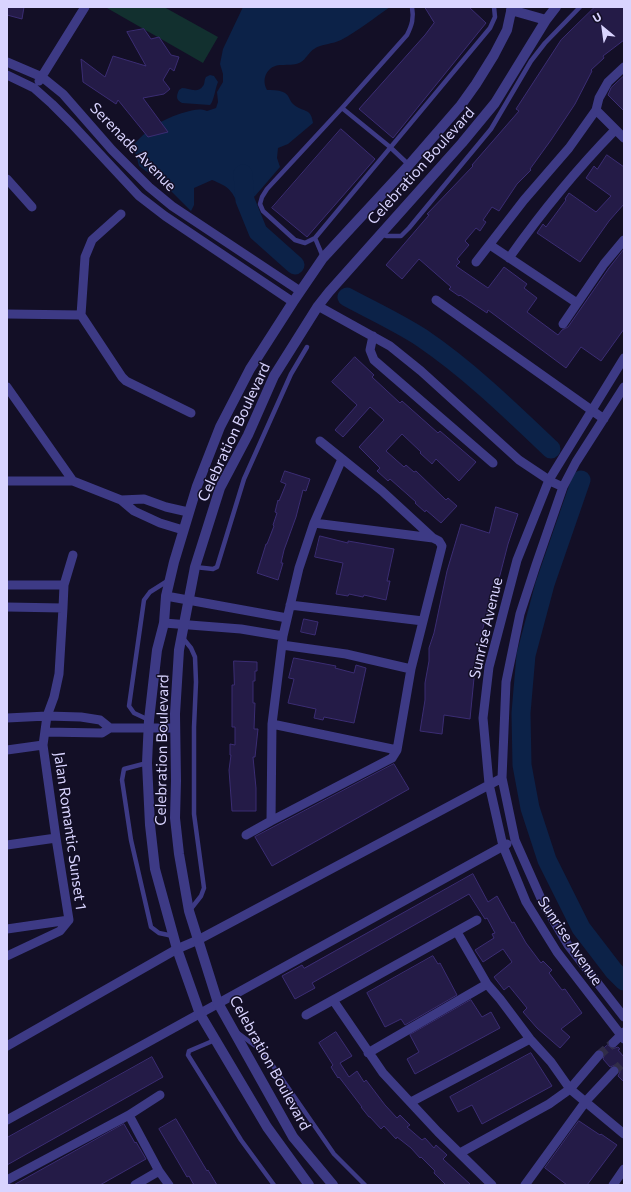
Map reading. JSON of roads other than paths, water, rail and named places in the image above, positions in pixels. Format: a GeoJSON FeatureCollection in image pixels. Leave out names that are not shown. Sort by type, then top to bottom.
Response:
{"type":"FeatureCollection","features":[{"type":"Feature","properties":{"kind":"street"},"geometry":{"type":"LineString","coordinates":[[34,88],[85,7]]}},
{"type":"Feature","properties":{"kind":"street","name":"Celebration Boulevard"},"geometry":{"type":"LineString","coordinates":[[332,1185],[293,1137],[218,1003],[189,911],[179,854],[175,818],[175,728],[179,650],[190,600],[195,567],[220,488],[248,435],[274,376],[318,306],[380,234],[462,143],[495,103],[546,20],[556,7]]}},
{"type":"Feature","properties":{"kind":"street"},"geometry":{"type":"LineString","coordinates":[[512,9],[546,20]]}},
{"type":"Feature","properties":{"kind":"street","name":"Celebration Boulevard"},"geometry":{"type":"LineString","coordinates":[[309,1185],[267,1127],[200,1014],[177,949],[155,869],[150,825],[146,763],[157,650],[164,623],[166,596],[188,512],[220,427],[250,369],[323,258],[462,105],[476,84],[507,30],[512,9]]}},
{"type":"Feature","properties":{"kind":"street","name":"Serenade Avenue"},"geometry":{"type":"LineString","coordinates":[[7,62],[42,77],[64,94],[112,150],[149,187],[178,210],[300,291]]}},
{"type":"Feature","properties":{"kind":"street"},"geometry":{"type":"LineString","coordinates":[[476,262],[524,200],[569,148],[596,110],[599,98],[608,82],[624,67]]}},
{"type":"Feature","properties":{"kind":"street","name":"Serenade Avenue"},"geometry":{"type":"LineString","coordinates":[[7,75],[34,88],[71,123],[139,196],[165,216],[293,302]]}},
{"type":"Feature","properties":{"kind":"street"},"geometry":{"type":"LineString","coordinates":[[596,110],[624,138]]}},
{"type":"Feature","properties":{"kind":"street"},"geometry":{"type":"LineString","coordinates":[[509,258],[532,226],[590,155],[615,130]]}},
{"type":"Feature","properties":{"kind":"street"},"geometry":{"type":"LineString","coordinates":[[7,179],[32,207]]}},
{"type":"Feature","properties":{"kind":"street"},"geometry":{"type":"LineString","coordinates":[[121,214],[92,240],[85,257],[81,316],[126,381],[191,413]]}},
{"type":"Feature","properties":{"kind":"street"},"geometry":{"type":"LineString","coordinates":[[563,324],[604,264],[624,240]]}},
{"type":"Feature","properties":{"kind":"street"},"geometry":{"type":"LineString","coordinates":[[490,245],[577,303]]}},
{"type":"Feature","properties":{"kind":"street"},"geometry":{"type":"LineString","coordinates":[[436,300],[604,419]]}},
{"type":"Feature","properties":{"kind":"street"},"geometry":{"type":"LineString","coordinates":[[318,306],[390,346],[421,371],[519,460],[549,480],[563,487]]}},
{"type":"Feature","properties":{"kind":"street"},"geometry":{"type":"LineString","coordinates":[[7,314],[81,316]]}},
{"type":"Feature","properties":{"kind":"street"},"geometry":{"type":"LineString","coordinates":[[373,336],[370,350],[374,360],[493,463]]}},
{"type":"Feature","properties":{"kind":"street","name":"Sunrise Avenue"},"geometry":{"type":"LineString","coordinates":[[623,1035],[553,946],[526,902],[503,846],[489,784],[483,718],[489,667],[517,560],[549,480],[624,358]]}},
{"type":"Feature","properties":{"kind":"street"},"geometry":{"type":"LineString","coordinates":[[7,387],[73,481]]}},
{"type":"Feature","properties":{"kind":"street","name":"Sunrise Avenue"},"geometry":{"type":"LineString","coordinates":[[624,387],[576,462],[563,487],[520,614],[506,682],[502,778],[515,840],[543,903],[568,945],[624,1017]]}},
{"type":"Feature","properties":{"kind":"street"},"geometry":{"type":"LineString","coordinates":[[246,835],[392,758],[397,750],[411,669],[442,546],[439,541],[433,538],[382,491],[320,441]]}},
{"type":"Feature","properties":{"kind":"street"},"geometry":{"type":"LineString","coordinates":[[271,821],[272,724],[287,618],[299,568],[314,523],[342,459]]}},
{"type":"Feature","properties":{"kind":"street"},"geometry":{"type":"LineString","coordinates":[[7,481],[73,481],[121,500],[134,511],[160,523],[183,530]]}},
{"type":"Feature","properties":{"kind":"street"},"geometry":{"type":"LineString","coordinates":[[121,500],[144,499],[166,508],[188,512]]}},
{"type":"Feature","properties":{"kind":"street"},"geometry":{"type":"LineString","coordinates":[[314,523],[433,538]]}},
{"type":"Feature","properties":{"kind":"street"},"geometry":{"type":"LineString","coordinates":[[7,750],[43,745],[47,716],[54,697],[59,674],[64,608],[64,585],[73,555]]}},
{"type":"Feature","properties":{"kind":"street"},"geometry":{"type":"LineString","coordinates":[[7,585],[64,585]]}},
{"type":"Feature","properties":{"kind":"street"},"geometry":{"type":"LineString","coordinates":[[166,596],[287,618]]}},
{"type":"Feature","properties":{"kind":"street"},"geometry":{"type":"LineString","coordinates":[[290,604],[422,622]]}},
{"type":"Feature","properties":{"kind":"street"},"geometry":{"type":"LineString","coordinates":[[7,607],[64,608]]}},
{"type":"Feature","properties":{"kind":"street"},"geometry":{"type":"LineString","coordinates":[[164,623],[241,629],[411,669]]}},
{"type":"Feature","properties":{"kind":"street"},"geometry":{"type":"LineString","coordinates":[[7,718],[47,716],[81,717],[100,720],[110,728]]}},
{"type":"Feature","properties":{"kind":"street"},"geometry":{"type":"LineString","coordinates":[[80,734],[81,717]]}},
{"type":"Feature","properties":{"kind":"street"},"geometry":{"type":"LineString","coordinates":[[46,732],[80,734],[102,733],[110,728],[149,724],[175,728]]}},
{"type":"Feature","properties":{"kind":"street"},"geometry":{"type":"LineString","coordinates":[[272,724],[397,750]]}},
{"type":"Feature","properties":{"kind":"street","name":"Jalan Romantic Sunset 1"},"geometry":{"type":"LineString","coordinates":[[43,745],[69,920]]}},
{"type":"Feature","properties":{"kind":"street"},"geometry":{"type":"LineString","coordinates":[[7,1046],[177,949],[198,940],[502,778]]}},
{"type":"Feature","properties":{"kind":"street"},"geometry":{"type":"LineString","coordinates":[[7,845],[56,838]]}},
{"type":"Feature","properties":{"kind":"street"},"geometry":{"type":"LineString","coordinates":[[7,1120],[515,840]]}},
{"type":"Feature","properties":{"kind":"street"},"geometry":{"type":"LineString","coordinates":[[7,929],[69,920]]}},
{"type":"Feature","properties":{"kind":"street"},"geometry":{"type":"LineString","coordinates":[[7,956],[60,932],[69,920]]}},
{"type":"Feature","properties":{"kind":"street"},"geometry":{"type":"LineString","coordinates":[[306,1015],[477,920]]}},
{"type":"Feature","properties":{"kind":"street"},"geometry":{"type":"LineString","coordinates":[[457,932],[487,984],[530,1039],[551,1062],[570,1089],[586,1100],[624,1134]]}},
{"type":"Feature","properties":{"kind":"street"},"geometry":{"type":"LineString","coordinates":[[368,1053],[487,984]]}},
{"type":"Feature","properties":{"kind":"street"},"geometry":{"type":"LineString","coordinates":[[333,1000],[383,1073],[438,1132],[492,1185]]}},
{"type":"Feature","properties":{"kind":"street"},"geometry":{"type":"LineString","coordinates":[[613,1043],[623,1035]]}},
{"type":"Feature","properties":{"kind":"street"},"geometry":{"type":"LineString","coordinates":[[411,1102],[530,1039]]}},
{"type":"Feature","properties":{"kind":"street"},"geometry":{"type":"LineString","coordinates":[[460,1153],[549,1104],[570,1089],[599,1055]]}},
{"type":"Feature","properties":{"kind":"street"},"geometry":{"type":"LineString","coordinates":[[525,1185],[586,1100],[614,1071]]}},
{"type":"Feature","properties":{"kind":"street"},"geometry":{"type":"LineString","coordinates":[[7,1180],[129,1115],[160,1094]]}},
{"type":"Feature","properties":{"kind":"street"},"geometry":{"type":"LineString","coordinates":[[129,1115],[159,1171],[169,1185]]}},
{"type":"Feature","properties":{"kind":"street"},"geometry":{"type":"LineString","coordinates":[[613,1185],[624,1170]]}},
{"type":"Feature","properties":{"kind":"street"},"geometry":{"type":"LineString","coordinates":[[135,1185],[159,1171]]}},
{"type":"Feature","properties":{"kind":"lane"},"geometry":{"type":"LineString","coordinates":[[412,7],[413,15],[411,26],[406,35],[342,108],[267,189],[262,197],[260,204],[263,212],[295,240],[305,243],[315,238],[490,28],[495,17],[494,7]]}},
{"type":"Feature","properties":{"kind":"lane"},"geometry":{"type":"LineString","coordinates":[[380,234],[387,236],[401,236],[409,228],[491,129],[531,61],[545,43],[580,7]]}},
{"type":"Feature","properties":{"kind":"lane"},"geometry":{"type":"LineString","coordinates":[[342,108],[390,147],[409,165]]}},
{"type":"Feature","properties":{"kind":"lane"},"geometry":{"type":"LineString","coordinates":[[315,238],[323,258]]}},
{"type":"Feature","properties":{"kind":"lane"},"geometry":{"type":"LineString","coordinates":[[195,567],[213,570],[217,567],[244,479],[291,374],[307,347]]}},
{"type":"Feature","properties":{"kind":"lane"},"geometry":{"type":"LineString","coordinates":[[149,724],[134,713],[129,706],[144,600],[150,592],[169,580]]}},
{"type":"Feature","properties":{"kind":"lane"},"geometry":{"type":"LineString","coordinates":[[182,637],[191,648],[194,657],[196,682],[194,727],[194,814],[204,888],[201,896],[189,911]]}},
{"type":"Feature","properties":{"kind":"lane"},"geometry":{"type":"LineString","coordinates":[[146,763],[127,768],[123,771],[122,780],[129,825],[151,927],[159,933],[173,936]]}},
{"type":"Feature","properties":{"kind":"lane"},"geometry":{"type":"LineString","coordinates":[[232,1028],[258,1048],[268,1059],[334,1154],[365,1185]]}},
{"type":"Feature","properties":{"kind":"lane"},"geometry":{"type":"LineString","coordinates":[[215,1040],[189,1051],[188,1055],[242,1140],[274,1185]]}},
{"type":"Feature","properties":{"kind":"water"},"geometry":{"type":"Polygon","coordinates":[[[243,7],[390,7],[360,29],[341,40],[314,49],[301,62],[293,65],[280,65],[272,67],[269,70],[265,79],[267,90],[277,90],[285,93],[293,104],[308,112],[313,123],[288,144],[278,148],[277,158],[280,167],[255,196],[238,205],[234,195],[228,189],[222,184],[212,180],[194,188],[194,205],[191,211],[164,184],[139,166],[136,154],[130,149],[149,130],[169,118],[194,110],[207,111],[216,108],[218,102],[217,92],[223,82],[223,74],[220,64],[223,49],[243,7]]]}},
{"type":"Feature","properties":{"kind":"water"},"geometry":{"type":"Polygon","coordinates":[[[210,75],[214,76],[218,82],[213,101],[210,105],[182,103],[179,101],[177,96],[179,90],[182,88],[198,90],[204,85],[206,77],[210,75]]]}},
{"type":"Feature","properties":{"kind":"waterway"},"geometry":{"type":"LineString","coordinates":[[243,174],[245,200],[258,232],[295,265]]}},
{"type":"Feature","properties":{"kind":"waterway"},"geometry":{"type":"LineString","coordinates":[[347,297],[404,327],[439,350],[489,391],[551,449]]}},
{"type":"Feature","properties":{"kind":"waterway"},"geometry":{"type":"LineString","coordinates":[[581,480],[545,584],[526,655],[521,713],[522,765],[530,808],[547,860],[581,928],[614,971],[624,981]]}},
{"type":"Feature","properties":{"kind":"tunnel"},"geometry":{"type":"LineString","coordinates":[[599,1055],[613,1043]]}},
{"type":"Feature","properties":{"kind":"tunnel"},"geometry":{"type":"LineString","coordinates":[[614,1071],[624,1062]]}}]}
